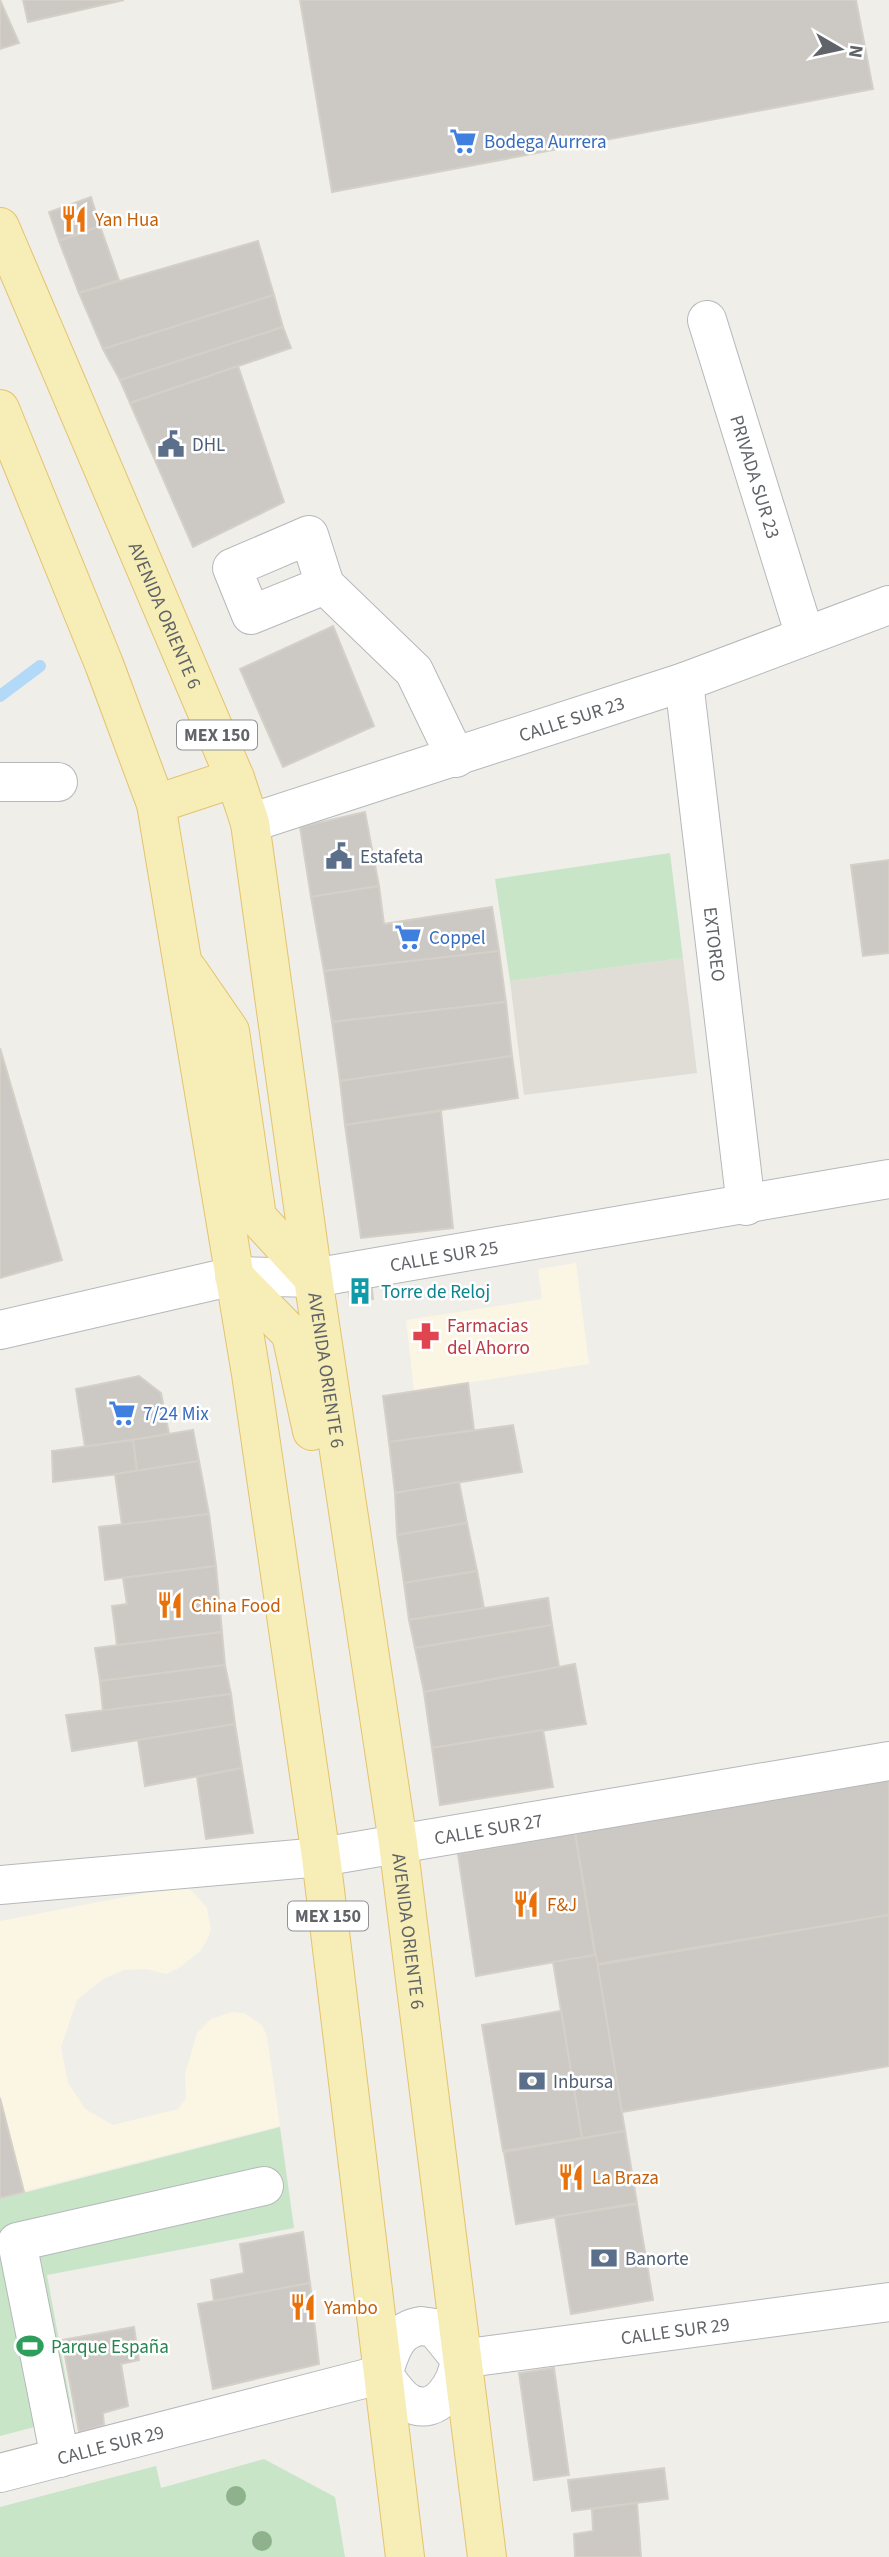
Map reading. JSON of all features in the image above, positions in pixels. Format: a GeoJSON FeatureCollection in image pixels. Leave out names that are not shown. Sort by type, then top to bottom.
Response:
{"type":"FeatureCollection","features":[{"type":"Feature","properties":{"kind":"main road","name":"AVENIDA ORIENTE 6"},"geometry":{"type":"LineString","coordinates":[[0,227],[235,778],[250,823],[313,1278],[398,1843],[460,2359],[487,2557]]}},
{"type":"Feature","properties":{"kind":"main road","name":"MEX 150"},"geometry":{"type":"LineString","coordinates":[[0,410],[104,664],[156,804],[234,1276],[321,1857],[405,2557]]}},
{"type":"Feature","properties":{"kind":"main road"},"geometry":{"type":"LineString","coordinates":[[156,804],[235,778]]}},
{"type":"Feature","properties":{"kind":"main road"},"geometry":{"type":"LineString","coordinates":[[183,961],[230,1031],[257,1217],[313,1278]]}},
{"type":"Feature","properties":{"kind":"main road"},"geometry":{"type":"LineString","coordinates":[[234,1276],[291,1334],[322,1479],[347,1507]]}},
{"type":"Feature","properties":{"kind":"street","name":"PRIVADA SUR 23"},"geometry":{"type":"LineString","coordinates":[[707,320],[805,636]]}},
{"type":"Feature","properties":{"kind":"street"},"geometry":{"type":"LineString","coordinates":[[324,585],[414,671],[456,758]]}},
{"type":"Feature","properties":{"kind":"street","name":"CALLE SUR 23"},"geometry":{"type":"LineString","coordinates":[[250,823],[684,682],[889,605]]}},
{"type":"Feature","properties":{"kind":"street","name":"EXTOREO"},"geometry":{"type":"LineString","coordinates":[[684,682],[746,1206]]}},
{"type":"Feature","properties":{"kind":"street"},"geometry":{"type":"LineString","coordinates":[[0,782],[58,782]]}},
{"type":"Feature","properties":{"kind":"street","name":"CALLE SUR 25"},"geometry":{"type":"LineString","coordinates":[[0,1330],[234,1276],[313,1278],[746,1206],[889,1179]]}},
{"type":"Feature","properties":{"kind":"street","name":"CALLE SUR 27"},"geometry":{"type":"LineString","coordinates":[[0,1885],[321,1857],[889,1761]]}},
{"type":"Feature","properties":{"kind":"street"},"geometry":{"type":"LineString","coordinates":[[60,2458],[17,2242],[264,2186]]}},
{"type":"Feature","properties":{"kind":"street","name":"CALLE SUR 29"},"geometry":{"type":"LineString","coordinates":[[460,2359],[889,2302]]}},
{"type":"Feature","properties":{"kind":"street"},"geometry":{"type":"LineString","coordinates":[[407,2328],[435,2328],[460,2359],[458,2374],[449,2393],[428,2404],[409,2402],[383,2374],[398,2336],[407,2328]]}},
{"type":"Feature","properties":{"kind":"street","name":"CALLE SUR 29"},"geometry":{"type":"LineString","coordinates":[[0,2473],[383,2374]]}},
{"type":"Feature","properties":{"kind":"shaded area"},"geometry":{"type":"Polygon","coordinates":[[[683,958],[697,1073],[524,1095],[510,981],[683,958]]]}},
{"type":"Feature","properties":{"kind":"shaded area"},"geometry":{"type":"Polygon","coordinates":[[[576,1263],[589,1364],[414,1391],[406,1320],[542,1299],[538,1269],[576,1263]]]}},
{"type":"Feature","properties":{"kind":"shaded area"},"geometry":{"type":"Polygon","coordinates":[[[187,1885],[207,1908],[211,1930],[207,1940],[200,1951],[179,1968],[166,1974],[146,1969],[124,1970],[103,1979],[77,2000],[61,2047],[68,2083],[85,2109],[113,2125],[178,2109],[186,2098],[185,2074],[197,2033],[211,2019],[232,2012],[244,2013],[262,2025],[267,2036],[280,2126],[25,2191],[0,2095],[0,1921],[187,1885]]]}},
{"type":"Feature","properties":{"kind":"green space"},"geometry":{"type":"Polygon","coordinates":[[[670,853],[683,958],[510,981],[495,879],[670,853]]]}},
{"type":"Feature","properties":{"kind":"green space","name":"Parque España"},"geometry":{"type":"Polygon","coordinates":[[[280,2127],[294,2228],[47,2275],[73,2417],[0,2436],[0,2199],[280,2127]]]}},
{"type":"Feature","properties":{"kind":"green space"},"geometry":{"type":"Polygon","coordinates":[[[264,2459],[335,2497],[345,2557],[0,2557],[0,2507],[156,2466],[161,2488],[264,2459]]]}},
{"type":"Feature","properties":{"kind":"building"},"geometry":{"type":"Polygon","coordinates":[[[0,0],[19,43],[0,49],[0,0]]]}},
{"type":"Feature","properties":{"kind":"building"},"geometry":{"type":"Polygon","coordinates":[[[23,0],[124,0],[28,22],[23,0]]]}},
{"type":"Feature","properties":{"kind":"building","name":"Bodega Aurrera"},"geometry":{"type":"Polygon","coordinates":[[[300,0],[856,0],[873,89],[332,192],[300,0]]]}},
{"type":"Feature","properties":{"kind":"building","name":"Yan Hua"},"geometry":{"type":"Polygon","coordinates":[[[91,197],[100,226],[59,241],[49,212],[91,197]]]}},
{"type":"Feature","properties":{"kind":"building"},"geometry":{"type":"Polygon","coordinates":[[[100,226],[119,280],[79,293],[59,241],[100,226]]]}},
{"type":"Feature","properties":{"kind":"building"},"geometry":{"type":"Polygon","coordinates":[[[258,241],[274,295],[103,349],[79,293],[258,241]]]}},
{"type":"Feature","properties":{"kind":"building"},"geometry":{"type":"Polygon","coordinates":[[[274,295],[283,327],[120,380],[103,349],[274,295]]]}},
{"type":"Feature","properties":{"kind":"building"},"geometry":{"type":"Polygon","coordinates":[[[283,327],[291,348],[130,403],[120,380],[283,327]]]}},
{"type":"Feature","properties":{"kind":"building"},"geometry":{"type":"Polygon","coordinates":[[[238,366],[284,502],[193,547],[130,403],[238,366]]]}},
{"type":"Feature","properties":{"kind":"building"},"geometry":{"type":"Polygon","coordinates":[[[333,626],[374,726],[283,767],[240,669],[333,626]]]}},
{"type":"Feature","properties":{"kind":"building","name":"Estafeta"},"geometry":{"type":"Polygon","coordinates":[[[365,812],[379,886],[311,897],[300,827],[365,812]]]}},
{"type":"Feature","properties":{"kind":"building"},"geometry":{"type":"Polygon","coordinates":[[[889,860],[889,953],[863,956],[851,865],[889,860]]]}},
{"type":"Feature","properties":{"kind":"building","name":"Coppel"},"geometry":{"type":"Polygon","coordinates":[[[379,886],[384,924],[492,907],[499,951],[324,971],[311,897],[379,886]]]}},
{"type":"Feature","properties":{"kind":"building"},"geometry":{"type":"Polygon","coordinates":[[[499,951],[506,1002],[332,1022],[324,971],[499,951]]]}},
{"type":"Feature","properties":{"kind":"building"},"geometry":{"type":"Polygon","coordinates":[[[506,1002],[512,1056],[340,1081],[332,1022],[506,1002]]]}},
{"type":"Feature","properties":{"kind":"building"},"geometry":{"type":"Polygon","coordinates":[[[0,1048],[62,1260],[0,1278],[0,1048]]]}},
{"type":"Feature","properties":{"kind":"building"},"geometry":{"type":"Polygon","coordinates":[[[512,1056],[518,1098],[345,1125],[340,1081],[512,1056]]]}},
{"type":"Feature","properties":{"kind":"building"},"geometry":{"type":"Polygon","coordinates":[[[441,1111],[453,1228],[361,1238],[345,1125],[441,1111]]]}},
{"type":"Feature","properties":{"kind":"building","name":"Torre de Reloj"},"geometry":{"type":"Polygon","coordinates":[[[371,1281],[373,1299],[350,1302],[348,1284],[371,1281]]]}},
{"type":"Feature","properties":{"kind":"building","name":"7/24 Mix"},"geometry":{"type":"Polygon","coordinates":[[[139,1376],[161,1393],[169,1434],[85,1447],[76,1389],[139,1376]]]}},
{"type":"Feature","properties":{"kind":"building"},"geometry":{"type":"Polygon","coordinates":[[[468,1383],[474,1430],[389,1442],[383,1396],[468,1383]]]}},
{"type":"Feature","properties":{"kind":"building"},"geometry":{"type":"Polygon","coordinates":[[[513,1425],[522,1472],[395,1493],[389,1442],[513,1425]]]}},
{"type":"Feature","properties":{"kind":"building"},"geometry":{"type":"Polygon","coordinates":[[[193,1430],[199,1461],[137,1472],[133,1440],[193,1430]]]}},
{"type":"Feature","properties":{"kind":"building"},"geometry":{"type":"Polygon","coordinates":[[[133,1440],[137,1472],[53,1482],[52,1451],[133,1440]]]}},
{"type":"Feature","properties":{"kind":"building"},"geometry":{"type":"Polygon","coordinates":[[[199,1461],[209,1514],[122,1525],[115,1474],[199,1461]]]}},
{"type":"Feature","properties":{"kind":"building"},"geometry":{"type":"Polygon","coordinates":[[[459,1482],[467,1523],[397,1535],[395,1493],[459,1482]]]}},
{"type":"Feature","properties":{"kind":"building"},"geometry":{"type":"Polygon","coordinates":[[[209,1514],[216,1566],[105,1580],[99,1527],[209,1514]]]}},
{"type":"Feature","properties":{"kind":"building"},"geometry":{"type":"Polygon","coordinates":[[[467,1523],[477,1571],[404,1583],[397,1535],[467,1523]]]}},
{"type":"Feature","properties":{"kind":"building","name":"China Food"},"geometry":{"type":"Polygon","coordinates":[[[216,1566],[222,1632],[117,1645],[112,1606],[127,1604],[123,1578],[216,1566]]]}},
{"type":"Feature","properties":{"kind":"building"},"geometry":{"type":"Polygon","coordinates":[[[477,1571],[484,1608],[409,1620],[404,1583],[477,1571]]]}},
{"type":"Feature","properties":{"kind":"building"},"geometry":{"type":"Polygon","coordinates":[[[548,1598],[552,1625],[415,1648],[409,1620],[548,1598]]]}},
{"type":"Feature","properties":{"kind":"building"},"geometry":{"type":"Polygon","coordinates":[[[552,1625],[559,1667],[424,1692],[415,1648],[552,1625]]]}},
{"type":"Feature","properties":{"kind":"building"},"geometry":{"type":"Polygon","coordinates":[[[222,1632],[225,1665],[100,1681],[95,1648],[222,1632]]]}},
{"type":"Feature","properties":{"kind":"building"},"geometry":{"type":"Polygon","coordinates":[[[575,1664],[586,1724],[432,1748],[424,1692],[575,1664]]]}},
{"type":"Feature","properties":{"kind":"building"},"geometry":{"type":"Polygon","coordinates":[[[225,1665],[231,1694],[103,1711],[100,1681],[225,1665]]]}},
{"type":"Feature","properties":{"kind":"building"},"geometry":{"type":"Polygon","coordinates":[[[231,1694],[235,1724],[72,1751],[66,1715],[231,1694]]]}},
{"type":"Feature","properties":{"kind":"building"},"geometry":{"type":"Polygon","coordinates":[[[235,1724],[242,1768],[145,1786],[138,1740],[235,1724]]]}},
{"type":"Feature","properties":{"kind":"building"},"geometry":{"type":"Polygon","coordinates":[[[543,1730],[553,1787],[440,1805],[432,1748],[543,1730]]]}},
{"type":"Feature","properties":{"kind":"building"},"geometry":{"type":"Polygon","coordinates":[[[242,1768],[253,1833],[206,1839],[197,1777],[242,1768]]]}},
{"type":"Feature","properties":{"kind":"building"},"geometry":{"type":"Polygon","coordinates":[[[889,1780],[889,1915],[597,1964],[575,1833],[889,1780]]]}},
{"type":"Feature","properties":{"kind":"building","name":"F&J"},"geometry":{"type":"Polygon","coordinates":[[[575,1833],[595,1955],[476,1976],[458,1854],[575,1833]]]}},
{"type":"Feature","properties":{"kind":"building"},"geometry":{"type":"Polygon","coordinates":[[[889,1915],[889,2066],[622,2112],[597,1965],[889,1915]]]}},
{"type":"Feature","properties":{"kind":"building"},"geometry":{"type":"Polygon","coordinates":[[[596,1955],[625,2131],[582,2138],[553,1962],[596,1955]]]}},
{"type":"Feature","properties":{"kind":"building","name":"Inbursa"},"geometry":{"type":"Polygon","coordinates":[[[561,2011],[582,2138],[503,2151],[482,2025],[561,2011]]]}},
{"type":"Feature","properties":{"kind":"building"},"geometry":{"type":"Polygon","coordinates":[[[0,2098],[24,2192],[0,2198],[0,2098]]]}},
{"type":"Feature","properties":{"kind":"building","name":"La Braza"},"geometry":{"type":"Polygon","coordinates":[[[625,2131],[637,2203],[516,2224],[504,2152],[625,2131]]]}},
{"type":"Feature","properties":{"kind":"building","name":"Banorte"},"geometry":{"type":"Polygon","coordinates":[[[637,2204],[653,2300],[571,2314],[555,2217],[637,2204]]]}},
{"type":"Feature","properties":{"kind":"building"},"geometry":{"type":"Polygon","coordinates":[[[303,2232],[310,2283],[214,2301],[211,2280],[244,2273],[240,2244],[303,2232]]]}},
{"type":"Feature","properties":{"kind":"building"},"geometry":{"type":"Polygon","coordinates":[[[310,2283],[319,2364],[213,2389],[198,2304],[310,2283]]]}},
{"type":"Feature","properties":{"kind":"building"},"geometry":{"type":"Polygon","coordinates":[[[134,2327],[139,2360],[121,2364],[128,2406],[103,2413],[104,2425],[79,2432],[62,2340],[134,2327]]]}},
{"type":"Feature","properties":{"kind":"building"},"geometry":{"type":"Polygon","coordinates":[[[554,2368],[569,2475],[534,2480],[519,2373],[554,2368]]]}},
{"type":"Feature","properties":{"kind":"building"},"geometry":{"type":"Polygon","coordinates":[[[664,2468],[668,2499],[572,2511],[568,2480],[664,2468]]]}},
{"type":"Feature","properties":{"kind":"building"},"geometry":{"type":"Polygon","coordinates":[[[637,2503],[641,2557],[575,2557],[574,2534],[593,2531],[592,2509],[637,2503]]]}},
{"type":"Feature","properties":{"kind":"waterway"},"geometry":{"type":"LineString","coordinates":[[0,696],[40,666]]}},
{"type":"Feature","properties":{"kind":"place","name":"Bodega Aurrera"},"geometry":{"type":"Point","coordinates":[463,141]}},
{"type":"Feature","properties":{"kind":"place","name":"Yan Hua"},"geometry":{"type":"Point","coordinates":[74,219]}},
{"type":"Feature","properties":{"kind":"place","name":"DHL"},"geometry":{"type":"Point","coordinates":[171,444]}},
{"type":"Feature","properties":{"kind":"place","name":"Estafeta"},"geometry":{"type":"Point","coordinates":[339,856]}},
{"type":"Feature","properties":{"kind":"place","name":"Coppel"},"geometry":{"type":"Point","coordinates":[408,937]}},
{"type":"Feature","properties":{"kind":"place","name":"Torre de Reloj"},"geometry":{"type":"Point","coordinates":[360,1291]}},
{"type":"Feature","properties":{"kind":"place","name":"Farmacias del Ahorro"},"geometry":{"type":"Point","coordinates":[426,1336]}},
{"type":"Feature","properties":{"kind":"place","name":"7/24 Mix"},"geometry":{"type":"Point","coordinates":[122,1413]}},
{"type":"Feature","properties":{"kind":"place","name":"China Food"},"geometry":{"type":"Point","coordinates":[170,1605]}},
{"type":"Feature","properties":{"kind":"place","name":"F&J"},"geometry":{"type":"Point","coordinates":[526,1904]}},
{"type":"Feature","properties":{"kind":"place","name":"Inbursa"},"geometry":{"type":"Point","coordinates":[532,2081]}},
{"type":"Feature","properties":{"kind":"place","name":"La Braza"},"geometry":{"type":"Point","coordinates":[571,2177]}},
{"type":"Feature","properties":{"kind":"place","name":"Banorte"},"geometry":{"type":"Point","coordinates":[604,2258]}},
{"type":"Feature","properties":{"kind":"place","name":"Yambo"},"geometry":{"type":"Point","coordinates":[303,2307]}},
{"type":"Feature","properties":{"kind":"place","name":"Parque España"},"geometry":{"type":"Point","coordinates":[30,2346]}}]}
